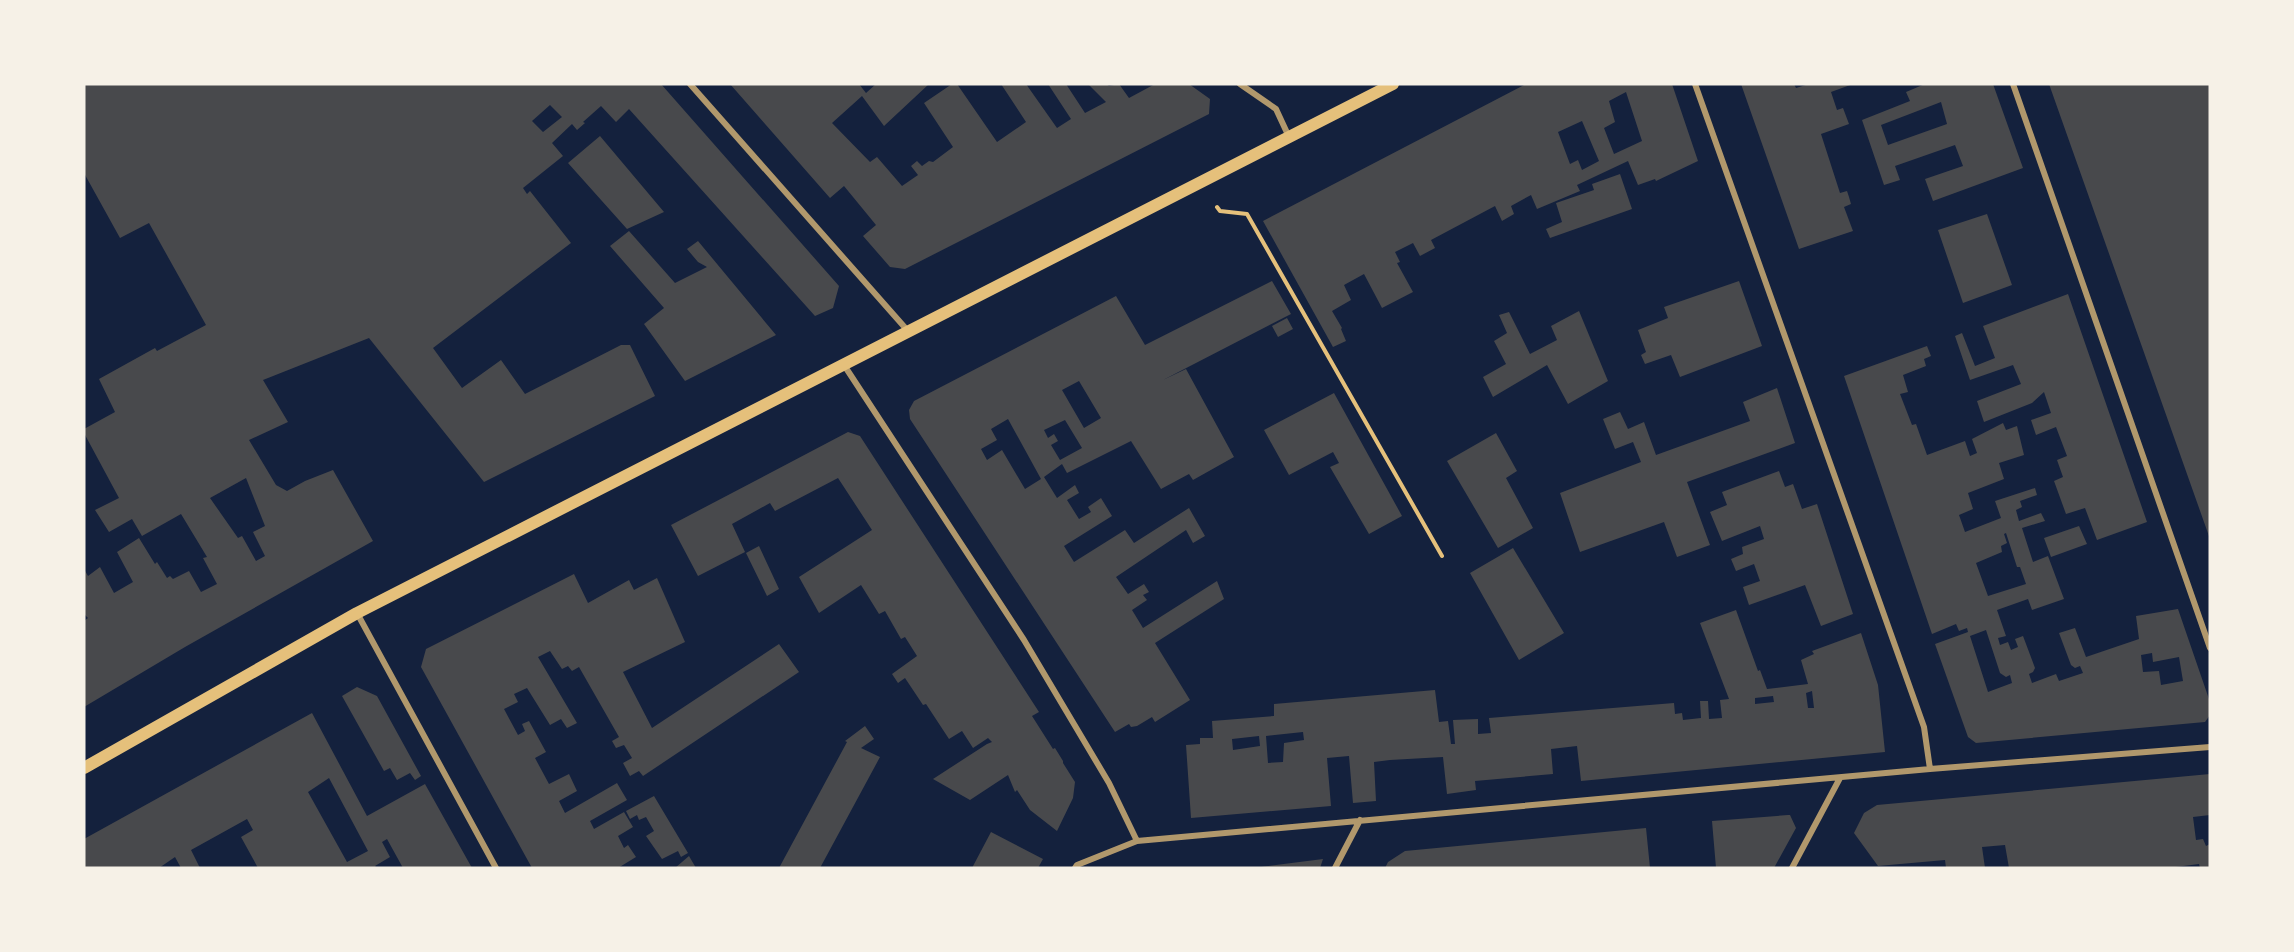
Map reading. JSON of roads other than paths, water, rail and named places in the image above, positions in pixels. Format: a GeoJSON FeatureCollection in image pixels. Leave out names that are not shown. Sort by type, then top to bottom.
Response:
{"type":"FeatureCollection","features":[{"type":"Feature","properties":{"kind":"main road"},"geometry":{"type":"LineString","coordinates":[[84,768],[357,613],[1393,84]]}},
{"type":"Feature","properties":{"kind":"street"},"geometry":{"type":"LineString","coordinates":[[690,84],[908,331]]}},
{"type":"Feature","properties":{"kind":"street"},"geometry":{"type":"LineString","coordinates":[[1240,84],[1276,110],[1289,137]]}},
{"type":"Feature","properties":{"kind":"street"},"geometry":{"type":"LineString","coordinates":[[1695,84],[1924,727],[1930,770]]}},
{"type":"Feature","properties":{"kind":"street"},"geometry":{"type":"LineString","coordinates":[[2013,84],[2210,648]]}},
{"type":"Feature","properties":{"kind":"street"},"geometry":{"type":"LineString","coordinates":[[844,365],[1024,640],[1109,783],[1137,841]]}},
{"type":"Feature","properties":{"kind":"street"},"geometry":{"type":"LineString","coordinates":[[357,613],[496,868]]}},
{"type":"Feature","properties":{"kind":"street"},"geometry":{"type":"LineString","coordinates":[[1075,868],[1137,841],[2210,747]]}},
{"type":"Feature","properties":{"kind":"street"},"geometry":{"type":"LineString","coordinates":[[1792,868],[1840,778]]}},
{"type":"Feature","properties":{"kind":"street"},"geometry":{"type":"LineString","coordinates":[[1335,868],[1360,820]]}}]}
